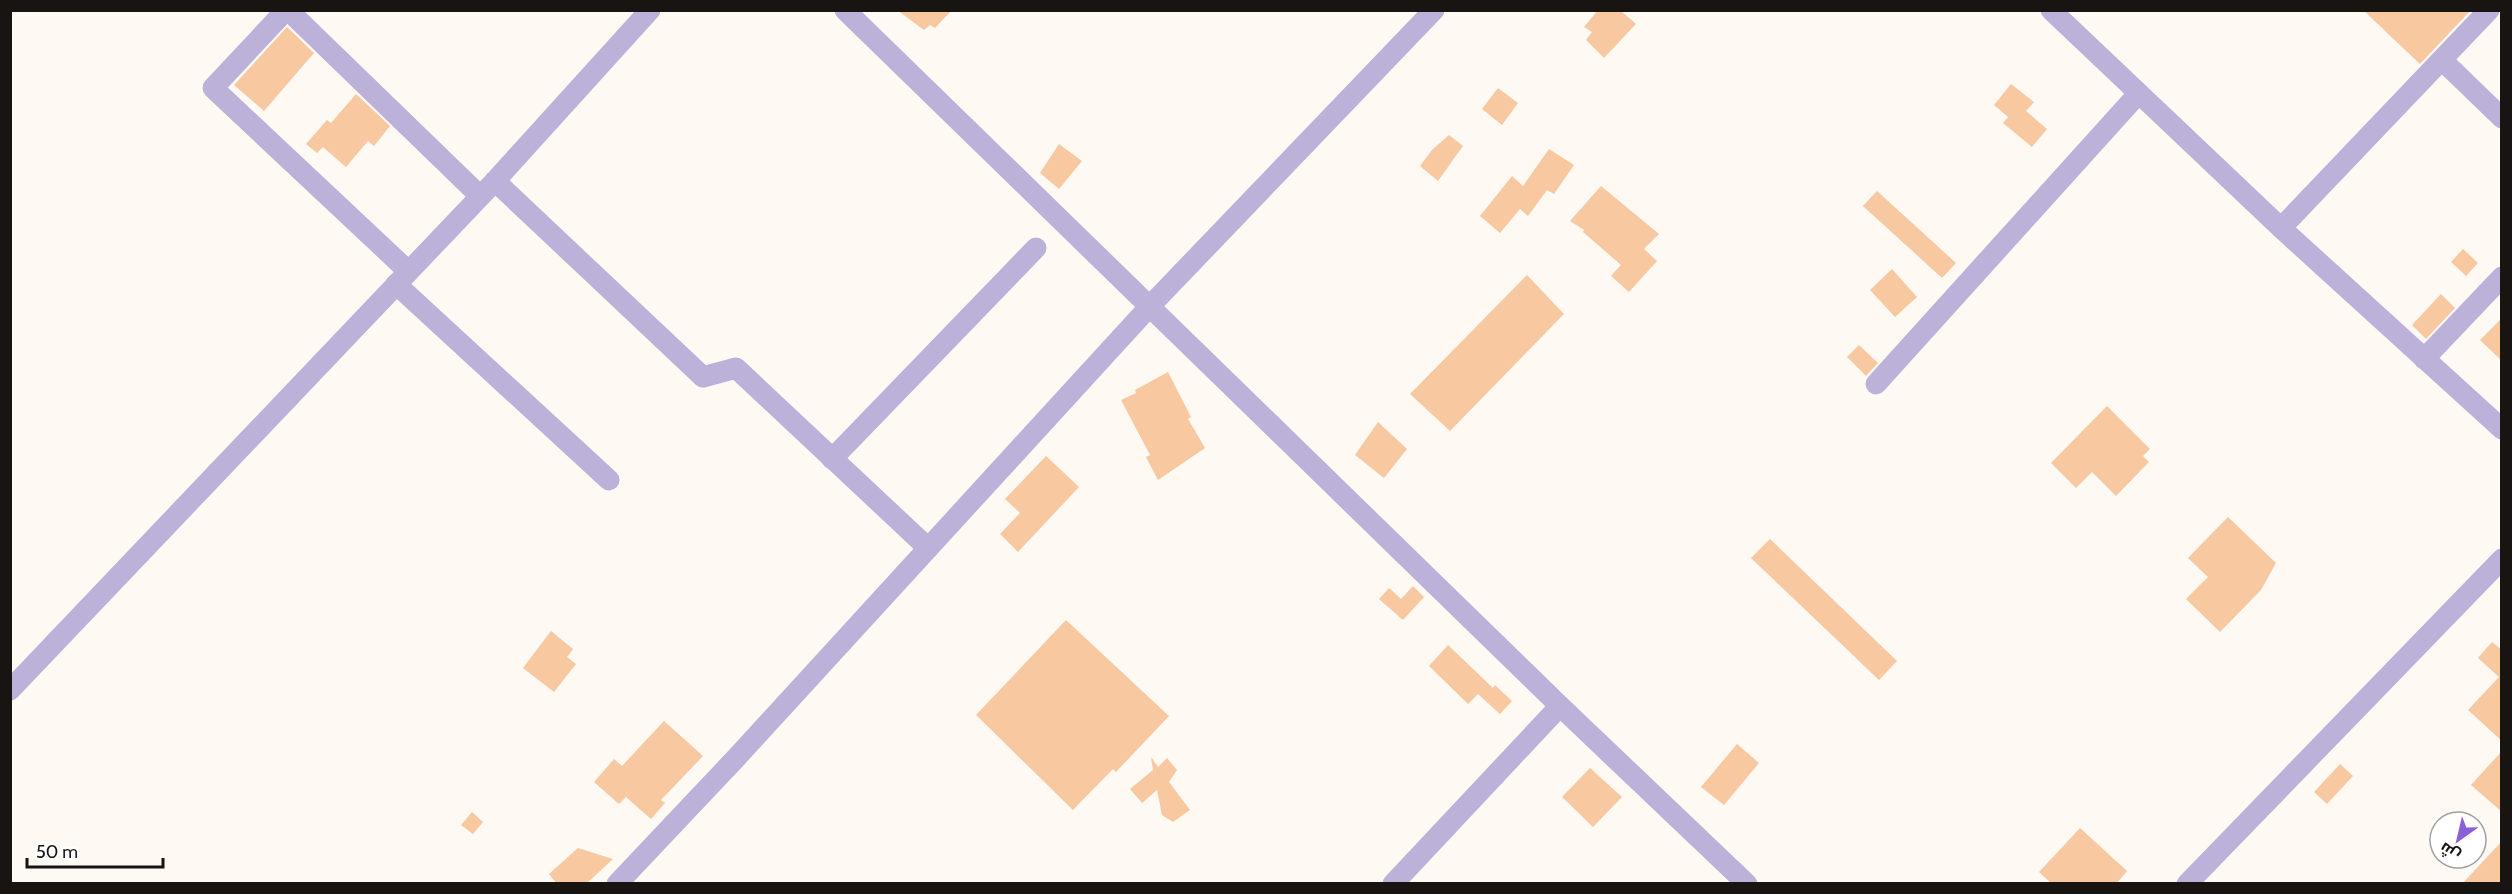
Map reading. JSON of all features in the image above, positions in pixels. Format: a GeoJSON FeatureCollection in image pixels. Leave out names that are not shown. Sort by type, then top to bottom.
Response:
{"type":"FeatureCollection","features":[{"type":"Feature","properties":{"kind":"street"},"geometry":{"type":"LineString","coordinates":[[609,480],[402,278],[213,88],[287,10],[703,377],[735,368],[928,548]]}},
{"type":"Feature","properties":{"kind":"street"},"geometry":{"type":"LineString","coordinates":[[10,690],[487,188],[650,10]]}},
{"type":"Feature","properties":{"kind":"street"},"geometry":{"type":"LineString","coordinates":[[845,10],[1560,706],[1747,884]]}},
{"type":"Feature","properties":{"kind":"street"},"geometry":{"type":"LineString","coordinates":[[617,884],[737,757],[1150,306],[1434,10]]}},
{"type":"Feature","properties":{"kind":"street"},"geometry":{"type":"LineString","coordinates":[[2051,10],[2281,228],[2502,429]]}},
{"type":"Feature","properties":{"kind":"street"},"geometry":{"type":"LineString","coordinates":[[2281,228],[2488,10]]}},
{"type":"Feature","properties":{"kind":"street"},"geometry":{"type":"LineString","coordinates":[[2442,60],[2502,118]]}},
{"type":"Feature","properties":{"kind":"street"},"geometry":{"type":"LineString","coordinates":[[1876,384],[2138,94]]}},
{"type":"Feature","properties":{"kind":"street"},"geometry":{"type":"LineString","coordinates":[[832,459],[1036,248]]}},
{"type":"Feature","properties":{"kind":"street"},"geometry":{"type":"LineString","coordinates":[[2424,359],[2502,277]]}},
{"type":"Feature","properties":{"kind":"street"},"geometry":{"type":"LineString","coordinates":[[2187,884],[2502,560]]}},
{"type":"Feature","properties":{"kind":"street"},"geometry":{"type":"LineString","coordinates":[[1393,884],[1560,706]]}},
{"type":"Feature","properties":{"kind":"building"},"geometry":{"type":"Polygon","coordinates":[[[897,10],[952,10],[935,28],[930,25],[924,30],[897,10]]]}},
{"type":"Feature","properties":{"kind":"building"},"geometry":{"type":"Polygon","coordinates":[[[1598,10],[1620,10],[1636,24],[1604,58],[1586,40],[1592,32],[1584,27],[1598,10]]]}},
{"type":"Feature","properties":{"kind":"building"},"geometry":{"type":"Polygon","coordinates":[[[2363,10],[2471,10],[2420,64],[2363,10]]]}},
{"type":"Feature","properties":{"kind":"building"},"geometry":{"type":"Polygon","coordinates":[[[287,27],[314,53],[264,111],[234,85],[287,27]]]}},
{"type":"Feature","properties":{"kind":"building"},"geometry":{"type":"Polygon","coordinates":[[[2011,84],[2034,102],[2026,111],[2047,129],[2032,147],[2003,123],[2008,117],[1994,105],[2011,84]]]}},
{"type":"Feature","properties":{"kind":"building"},"geometry":{"type":"Polygon","coordinates":[[[1498,88],[1518,103],[1502,125],[1482,109],[1498,88]]]}},
{"type":"Feature","properties":{"kind":"building"},"geometry":{"type":"Polygon","coordinates":[[[356,94],[390,126],[374,146],[368,141],[346,167],[323,147],[317,153],[306,144],[327,120],[331,123],[356,94]]]}},
{"type":"Feature","properties":{"kind":"building"},"geometry":{"type":"Polygon","coordinates":[[[1449,135],[1463,146],[1438,181],[1420,166],[1432,150],[1449,135]]]}},
{"type":"Feature","properties":{"kind":"building"},"geometry":{"type":"Polygon","coordinates":[[[1059,144],[1082,161],[1059,189],[1040,173],[1059,144]]]}},
{"type":"Feature","properties":{"kind":"building"},"geometry":{"type":"Polygon","coordinates":[[[1549,149],[1574,165],[1554,194],[1547,190],[1528,216],[1520,209],[1500,233],[1480,216],[1512,176],[1523,186],[1549,149]]]}},
{"type":"Feature","properties":{"kind":"building"},"geometry":{"type":"Polygon","coordinates":[[[1601,186],[1659,234],[1644,249],[1657,261],[1629,292],[1611,276],[1621,265],[1583,232],[1584,230],[1570,221],[1601,186]]]}},
{"type":"Feature","properties":{"kind":"building"},"geometry":{"type":"Polygon","coordinates":[[[1877,191],[1956,263],[1942,278],[1863,206],[1877,191]]]}},
{"type":"Feature","properties":{"kind":"building"},"geometry":{"type":"Polygon","coordinates":[[[2463,249],[2478,263],[2466,276],[2451,262],[2463,249]]]}},
{"type":"Feature","properties":{"kind":"building"},"geometry":{"type":"Polygon","coordinates":[[[1892,269],[1917,297],[1895,317],[1870,290],[1892,269]]]}},
{"type":"Feature","properties":{"kind":"building"},"geometry":{"type":"Polygon","coordinates":[[[1527,275],[1564,314],[1450,431],[1410,394],[1527,275]]]}},
{"type":"Feature","properties":{"kind":"building"},"geometry":{"type":"Polygon","coordinates":[[[2441,294],[2455,308],[2426,339],[2412,325],[2441,294]]]}},
{"type":"Feature","properties":{"kind":"building"},"geometry":{"type":"Polygon","coordinates":[[[2502,318],[2502,361],[2480,340],[2502,318]]]}},
{"type":"Feature","properties":{"kind":"building"},"geometry":{"type":"Polygon","coordinates":[[[1859,345],[1878,363],[1866,376],[1847,357],[1859,345]]]}},
{"type":"Feature","properties":{"kind":"building"},"geometry":{"type":"Polygon","coordinates":[[[1168,372],[1191,417],[1188,419],[1205,448],[1158,480],[1146,457],[1150,455],[1121,400],[1168,372]]]}},
{"type":"Feature","properties":{"kind":"building"},"geometry":{"type":"Polygon","coordinates":[[[2107,406],[2150,449],[2143,456],[2149,462],[2116,496],[2092,472],[2076,488],[2051,463],[2107,406]]]}},
{"type":"Feature","properties":{"kind":"building"},"geometry":{"type":"Polygon","coordinates":[[[1378,422],[1407,449],[1384,478],[1355,455],[1378,422]]]}},
{"type":"Feature","properties":{"kind":"building"},"geometry":{"type":"Polygon","coordinates":[[[1046,456],[1079,487],[1018,552],[1000,534],[1020,513],[1005,499],[1046,456]]]}},
{"type":"Feature","properties":{"kind":"building"},"geometry":{"type":"Polygon","coordinates":[[[2228,517],[2276,563],[2261,590],[2220,632],[2186,599],[2208,577],[2188,558],[2228,517]]]}},
{"type":"Feature","properties":{"kind":"building"},"geometry":{"type":"Polygon","coordinates":[[[1770,539],[1897,661],[1879,680],[1751,558],[1770,539]]]}},
{"type":"Feature","properties":{"kind":"building"},"geometry":{"type":"Polygon","coordinates":[[[1413,586],[1424,597],[1403,620],[1379,599],[1389,588],[1401,599],[1413,586]]]}},
{"type":"Feature","properties":{"kind":"building"},"geometry":{"type":"Polygon","coordinates":[[[1066,620],[1169,716],[1116,772],[1113,769],[1073,810],[976,715],[1066,620]]]}},
{"type":"Feature","properties":{"kind":"building"},"geometry":{"type":"Polygon","coordinates":[[[551,631],[573,649],[567,657],[576,664],[554,692],[523,668],[551,631]]]}},
{"type":"Feature","properties":{"kind":"building"},"geometry":{"type":"Polygon","coordinates":[[[2492,642],[2502,650],[2502,741],[2468,710],[2499,677],[2478,658],[2492,642]]]}},
{"type":"Feature","properties":{"kind":"building"},"geometry":{"type":"Polygon","coordinates":[[[1448,645],[1493,688],[1495,685],[1512,701],[1500,714],[1478,694],[1468,704],[1429,666],[1448,645]]]}},
{"type":"Feature","properties":{"kind":"building"},"geometry":{"type":"Polygon","coordinates":[[[664,721],[703,756],[661,800],[665,803],[651,819],[626,797],[619,804],[594,782],[614,759],[622,766],[664,721]]]}},
{"type":"Feature","properties":{"kind":"building"},"geometry":{"type":"Polygon","coordinates":[[[1737,744],[1759,763],[1724,805],[1701,787],[1737,744]]]}},
{"type":"Feature","properties":{"kind":"building"},"geometry":{"type":"Polygon","coordinates":[[[2502,751],[2502,812],[2471,785],[2502,751]]]}},
{"type":"Feature","properties":{"kind":"building"},"geometry":{"type":"Polygon","coordinates":[[[1151,757],[1158,767],[1167,758],[1177,770],[1169,782],[1190,810],[1173,822],[1162,815],[1157,790],[1142,803],[1130,789],[1153,770],[1151,757]]]}},
{"type":"Feature","properties":{"kind":"building"},"geometry":{"type":"Polygon","coordinates":[[[2340,764],[2353,776],[2327,804],[2314,792],[2340,764]]]}},
{"type":"Feature","properties":{"kind":"building"},"geometry":{"type":"Polygon","coordinates":[[[1590,768],[1622,797],[1593,827],[1562,797],[1590,768]]]}},
{"type":"Feature","properties":{"kind":"building"},"geometry":{"type":"Polygon","coordinates":[[[472,812],[483,822],[473,834],[461,825],[472,812]]]}},
{"type":"Feature","properties":{"kind":"building"},"geometry":{"type":"Polygon","coordinates":[[[2080,828],[2127,871],[2116,884],[2052,884],[2039,872],[2080,828]]]}},
{"type":"Feature","properties":{"kind":"building"},"geometry":{"type":"Polygon","coordinates":[[[2502,841],[2502,884],[2462,884],[2475,870],[2488,870],[2488,856],[2502,841]]]}},
{"type":"Feature","properties":{"kind":"building"},"geometry":{"type":"Polygon","coordinates":[[[578,848],[613,859],[586,884],[557,884],[549,874],[578,848]]]}}]}
